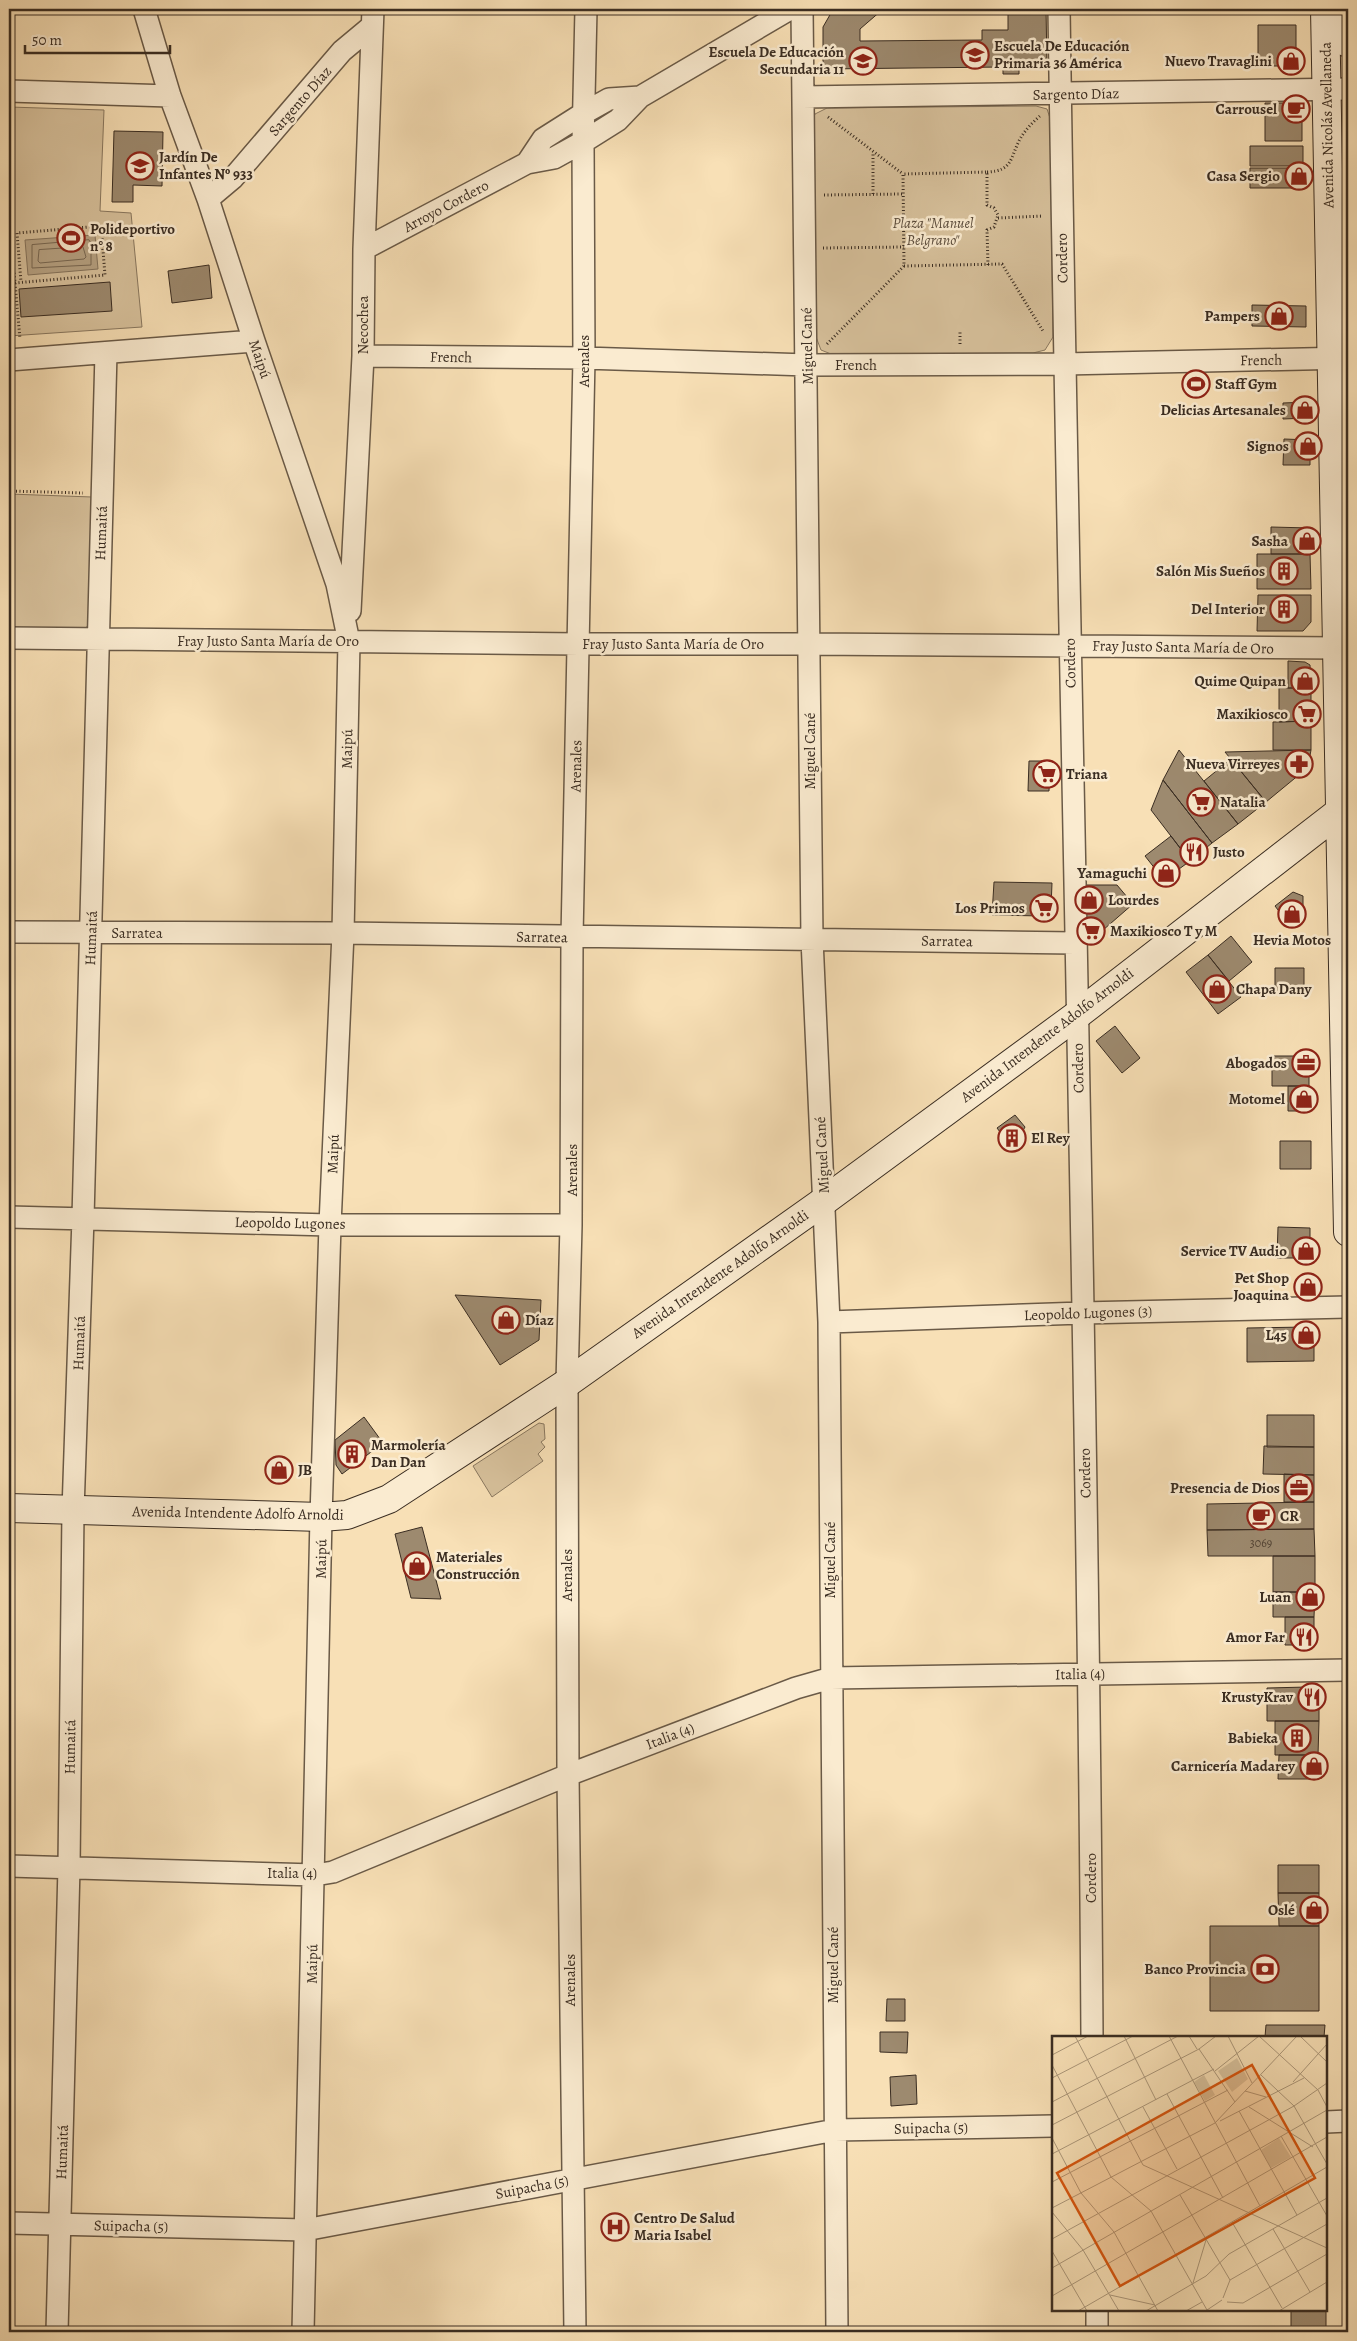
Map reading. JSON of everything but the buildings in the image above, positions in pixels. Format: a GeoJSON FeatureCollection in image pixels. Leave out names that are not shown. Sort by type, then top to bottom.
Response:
{"type":"FeatureCollection","features":[{"type":"Feature","properties":{"kind":"main road","name":"Avenida Nicolás Avellaneda"},"geometry":{"type":"LineString","coordinates":[[1325,9],[1337,90],[1340,359],[1338,648],[1345,808],[1348,1232]]}},
{"type":"Feature","properties":{"kind":"main road","name":"Avenida Nicolás Avellaneda"},"geometry":{"type":"LineString","coordinates":[[1348,9],[1348,43]]}},
{"type":"Feature","properties":{"kind":"main road","name":"Avenida Intendente Adolfo Arnoldi"},"geometry":{"type":"LineString","coordinates":[[9,1508],[322,1517],[348,1515],[389,1499],[567,1383],[824,1201],[1077,1015],[1345,808]]}},
{"type":"Feature","properties":{"kind":"street","name":"Maipú"},"geometry":{"type":"LineString","coordinates":[[144,9],[170,96],[208,199],[337,584],[349,642],[343,933],[330,1224],[322,1517],[303,2332]]}},
{"type":"Feature","properties":{"kind":"street","name":"Arenales"},"geometry":{"type":"LineString","coordinates":[[575,2332],[568,1775],[567,1383],[571,1225],[572,937],[584,358],[583,142],[586,9]]}},
{"type":"Feature","properties":{"kind":"street","name":"Arroyo Cordero"},"geometry":{"type":"LineString","coordinates":[[364,249],[527,162],[554,158],[583,142],[618,120],[640,96],[790,9]]}},
{"type":"Feature","properties":{"kind":"street","name":"Miguel Cané"},"geometry":{"type":"LineString","coordinates":[[802,9],[812,939],[829,1322],[837,2332]]}},
{"type":"Feature","properties":{"kind":"street","name":"Cordero"},"geometry":{"type":"LineString","coordinates":[[1060,9],[1064,364],[1090,1674],[1092,2036]]}},
{"type":"Feature","properties":{"kind":"street","name":"Sargento Díaz"},"geometry":{"type":"LineString","coordinates":[[208,199],[233,178],[372,17]]}},
{"type":"Feature","properties":{"kind":"street","name":"Necochea"},"geometry":{"type":"LineString","coordinates":[[349,642],[364,356],[364,249],[372,17]]}},
{"type":"Feature","properties":{"kind":"street","name":"Sargento Díaz"},"geometry":{"type":"LineString","coordinates":[[803,97],[1337,90]]}},
{"type":"Feature","properties":{"kind":"street"},"geometry":{"type":"LineString","coordinates":[[9,91],[170,96]]}},
{"type":"Feature","properties":{"kind":"street","name":"Arroyo Cordero"},"geometry":{"type":"LineString","coordinates":[[527,162],[543,139],[584,113],[608,99],[640,96]]}},
{"type":"Feature","properties":{"kind":"street"},"geometry":{"type":"LineString","coordinates":[[15,360],[254,341]]}},
{"type":"Feature","properties":{"kind":"street","name":"Humaitá"},"geometry":{"type":"LineString","coordinates":[[57,2332],[69,1867],[73,1511],[83,1218],[106,353]]}},
{"type":"Feature","properties":{"kind":"street","name":"French"},"geometry":{"type":"LineString","coordinates":[[364,356],[584,358],[807,365],[1064,364],[1340,359]]}},
{"type":"Feature","properties":{"kind":"street","name":"Fray Justo Santa María de Oro"},"geometry":{"type":"LineString","coordinates":[[9,638],[579,644],[1338,648]]}},
{"type":"Feature","properties":{"kind":"street","name":"Sarratea"},"geometry":{"type":"LineString","coordinates":[[9,932],[343,933],[1075,943]]}},
{"type":"Feature","properties":{"kind":"street","name":"Leopoldo Lugones"},"geometry":{"type":"LineString","coordinates":[[9,1217],[330,1224],[571,1225]]}},
{"type":"Feature","properties":{"kind":"street","name":"Leopoldo Lugones (3)"},"geometry":{"type":"LineString","coordinates":[[829,1322],[1082,1313],[1348,1307]]}},
{"type":"Feature","properties":{"kind":"street","name":"Italia (4)"},"geometry":{"type":"LineString","coordinates":[[9,1866],[315,1875],[333,1872],[568,1775],[796,1688],[831,1678],[1348,1670]]}},
{"type":"Feature","properties":{"kind":"street"},"geometry":{"type":"LineString","coordinates":[[1327,2122],[1348,2121]]}},
{"type":"Feature","properties":{"kind":"street","name":"Suipacha (5)"},"geometry":{"type":"LineString","coordinates":[[9,2223],[305,2230],[835,2130],[1052,2126]]}},
{"type":"Feature","properties":{"kind":"street"},"geometry":{"type":"LineString","coordinates":[[1097,2311],[1097,2332]]}},
{"type":"Feature","properties":{"kind":"path"},"geometry":{"type":"LineString","coordinates":[[803,97],[903,174],[994,172],[1008,166],[1023,135],[1061,94]]}},
{"type":"Feature","properties":{"kind":"path"},"geometry":{"type":"LineString","coordinates":[[873,152],[873,194]]}},
{"type":"Feature","properties":{"kind":"path"},"geometry":{"type":"LineString","coordinates":[[987,172],[987,205],[994,208],[998,218],[994,227],[987,230],[988,265]]}},
{"type":"Feature","properties":{"kind":"path"},"geometry":{"type":"LineString","coordinates":[[807,365],[904,266],[903,174]]}},
{"type":"Feature","properties":{"kind":"path"},"geometry":{"type":"LineString","coordinates":[[804,195],[903,194]]}},
{"type":"Feature","properties":{"kind":"path"},"geometry":{"type":"LineString","coordinates":[[998,218],[1062,216]]}},
{"type":"Feature","properties":{"kind":"path"},"geometry":{"type":"LineString","coordinates":[[15,282],[21,282],[105,275],[101,226],[17,233],[21,282]]}},
{"type":"Feature","properties":{"kind":"path"},"geometry":{"type":"LineString","coordinates":[[805,248],[904,247]]}},
{"type":"Feature","properties":{"kind":"path"},"geometry":{"type":"LineString","coordinates":[[904,266],[1002,264],[1064,364]]}},
{"type":"Feature","properties":{"kind":"path"},"geometry":{"type":"LineString","coordinates":[[9,272],[14,271],[15,282],[15,360]]}},
{"type":"Feature","properties":{"kind":"path"},"geometry":{"type":"LineString","coordinates":[[9,491],[102,494]]}},
{"type":"Feature","properties":{"kind":"green space","name":"Plaza \"Manuel Belgrano\""},"geometry":{"type":"Polygon","coordinates":[[[1036,106],[1047,109],[1050,118],[1053,337],[1045,350],[1033,353],[831,354],[821,350],[816,337],[811,126],[815,114],[827,108],[1036,106]]]}},
{"type":"Feature","properties":{"kind":"green space","name":"Polideportivo n° 8"},"geometry":{"type":"Polygon","coordinates":[[[9,107],[104,110],[100,211],[131,213],[142,327],[9,336],[9,107]]]}},
{"type":"Feature","properties":{"kind":"green space"},"geometry":{"type":"Polygon","coordinates":[[[9,494],[92,497],[91,620],[87,627],[81,630],[9,628],[9,494]]]}},
{"type":"Feature","properties":{"kind":"green space"},"geometry":{"type":"Polygon","coordinates":[[[539,1423],[544,1424],[545,1439],[541,1442],[545,1447],[538,1454],[543,1461],[492,1497],[473,1466],[539,1423]]]}},
{"type":"Feature","properties":{"kind":"water"},"geometry":{"type":"Polygon","coordinates":[[[95,235],[98,269],[28,275],[25,240],[95,235]]]}},
{"type":"Feature","properties":{"kind":"place","name":"Escuela De Educación Primaria 36 América"},"geometry":{"type":"Point","coordinates":[975,55]}},
{"type":"Feature","properties":{"kind":"place","name":"Escuela De Educación Secundaria 11"},"geometry":{"type":"Point","coordinates":[863,61]}},
{"type":"Feature","properties":{"kind":"place","name":"Nuevo Travaglini"},"geometry":{"type":"Point","coordinates":[1291,61]}},
{"type":"Feature","properties":{"kind":"place","name":"Carrousel"},"geometry":{"type":"Point","coordinates":[1296,109]}},
{"type":"Feature","properties":{"kind":"place","name":"Jardín De Infantes Nº 933"},"geometry":{"type":"Point","coordinates":[140,166]}},
{"type":"Feature","properties":{"kind":"place","name":"Casa Sergio"},"geometry":{"type":"Point","coordinates":[1299,176]}},
{"type":"Feature","properties":{"kind":"place","name":"Polideportivo n° 8"},"geometry":{"type":"Point","coordinates":[71,238]}},
{"type":"Feature","properties":{"kind":"place","name":"Pampers"},"geometry":{"type":"Point","coordinates":[1279,316]}},
{"type":"Feature","properties":{"kind":"place","name":"Staff Gym"},"geometry":{"type":"Point","coordinates":[1196,384]}},
{"type":"Feature","properties":{"kind":"place","name":"Delicias Artesanales"},"geometry":{"type":"Point","coordinates":[1305,410]}},
{"type":"Feature","properties":{"kind":"place","name":"Signos"},"geometry":{"type":"Point","coordinates":[1308,446]}},
{"type":"Feature","properties":{"kind":"place","name":"Sasha"},"geometry":{"type":"Point","coordinates":[1307,541]}},
{"type":"Feature","properties":{"kind":"place","name":"Salón Mis Sueños"},"geometry":{"type":"Point","coordinates":[1284,571]}},
{"type":"Feature","properties":{"kind":"place","name":"Del Interior"},"geometry":{"type":"Point","coordinates":[1284,609]}},
{"type":"Feature","properties":{"kind":"place","name":"Quime Quipan"},"geometry":{"type":"Point","coordinates":[1305,681]}},
{"type":"Feature","properties":{"kind":"place","name":"Maxikiosco"},"geometry":{"type":"Point","coordinates":[1307,714]}},
{"type":"Feature","properties":{"kind":"place","name":"Nueva Virreyes"},"geometry":{"type":"Point","coordinates":[1299,764]}},
{"type":"Feature","properties":{"kind":"place","name":"Triana"},"geometry":{"type":"Point","coordinates":[1047,774]}},
{"type":"Feature","properties":{"kind":"place","name":"Natalia"},"geometry":{"type":"Point","coordinates":[1201,802]}},
{"type":"Feature","properties":{"kind":"place","name":"Justo"},"geometry":{"type":"Point","coordinates":[1194,852]}},
{"type":"Feature","properties":{"kind":"place","name":"Yamaguchi"},"geometry":{"type":"Point","coordinates":[1166,873]}},
{"type":"Feature","properties":{"kind":"place","name":"Lourdes"},"geometry":{"type":"Point","coordinates":[1089,900]}},
{"type":"Feature","properties":{"kind":"place","name":"Los Primos"},"geometry":{"type":"Point","coordinates":[1044,908]}},
{"type":"Feature","properties":{"kind":"place","name":"Hevia Motos"},"geometry":{"type":"Point","coordinates":[1292,914]}},
{"type":"Feature","properties":{"kind":"place","name":"Maxikiosco T y M"},"geometry":{"type":"Point","coordinates":[1091,931]}},
{"type":"Feature","properties":{"kind":"place","name":"Chapa Dany"},"geometry":{"type":"Point","coordinates":[1217,989]}},
{"type":"Feature","properties":{"kind":"place","name":"Abogados"},"geometry":{"type":"Point","coordinates":[1306,1063]}},
{"type":"Feature","properties":{"kind":"place","name":"Motomel"},"geometry":{"type":"Point","coordinates":[1304,1099]}},
{"type":"Feature","properties":{"kind":"place","name":"El Rey"},"geometry":{"type":"Point","coordinates":[1012,1138]}},
{"type":"Feature","properties":{"kind":"place","name":"Service TV Audio"},"geometry":{"type":"Point","coordinates":[1306,1251]}},
{"type":"Feature","properties":{"kind":"place","name":"Pet Shop Joaquina"},"geometry":{"type":"Point","coordinates":[1308,1287]}},
{"type":"Feature","properties":{"kind":"place","name":"Díaz"},"geometry":{"type":"Point","coordinates":[506,1320]}},
{"type":"Feature","properties":{"kind":"place","name":"L45"},"geometry":{"type":"Point","coordinates":[1306,1335]}},
{"type":"Feature","properties":{"kind":"place","name":"Marmolería Dan Dan"},"geometry":{"type":"Point","coordinates":[352,1454]}},
{"type":"Feature","properties":{"kind":"place","name":"JB"},"geometry":{"type":"Point","coordinates":[279,1470]}},
{"type":"Feature","properties":{"kind":"place","name":"Presencia de Dios"},"geometry":{"type":"Point","coordinates":[1299,1488]}},
{"type":"Feature","properties":{"kind":"place","name":"CR"},"geometry":{"type":"Point","coordinates":[1261,1516]}},
{"type":"Feature","properties":{"kind":"place","name":"Materiales Construcción"},"geometry":{"type":"Point","coordinates":[417,1566]}},
{"type":"Feature","properties":{"kind":"place","name":"Luan"},"geometry":{"type":"Point","coordinates":[1310,1597]}},
{"type":"Feature","properties":{"kind":"place","name":"Amor Far"},"geometry":{"type":"Point","coordinates":[1304,1637]}},
{"type":"Feature","properties":{"kind":"place","name":"KrustyKrav"},"geometry":{"type":"Point","coordinates":[1312,1697]}},
{"type":"Feature","properties":{"kind":"place","name":"Babieka"},"geometry":{"type":"Point","coordinates":[1297,1738]}},
{"type":"Feature","properties":{"kind":"place","name":"Carnicería Madarey"},"geometry":{"type":"Point","coordinates":[1314,1766]}},
{"type":"Feature","properties":{"kind":"place","name":"Oslé"},"geometry":{"type":"Point","coordinates":[1314,1910]}},
{"type":"Feature","properties":{"kind":"place","name":"Banco Provincia"},"geometry":{"type":"Point","coordinates":[1265,1969]}},
{"type":"Feature","properties":{"kind":"place","name":"Centro De Salud Maria Isabel"},"geometry":{"type":"Point","coordinates":[615,2227]}}]}
